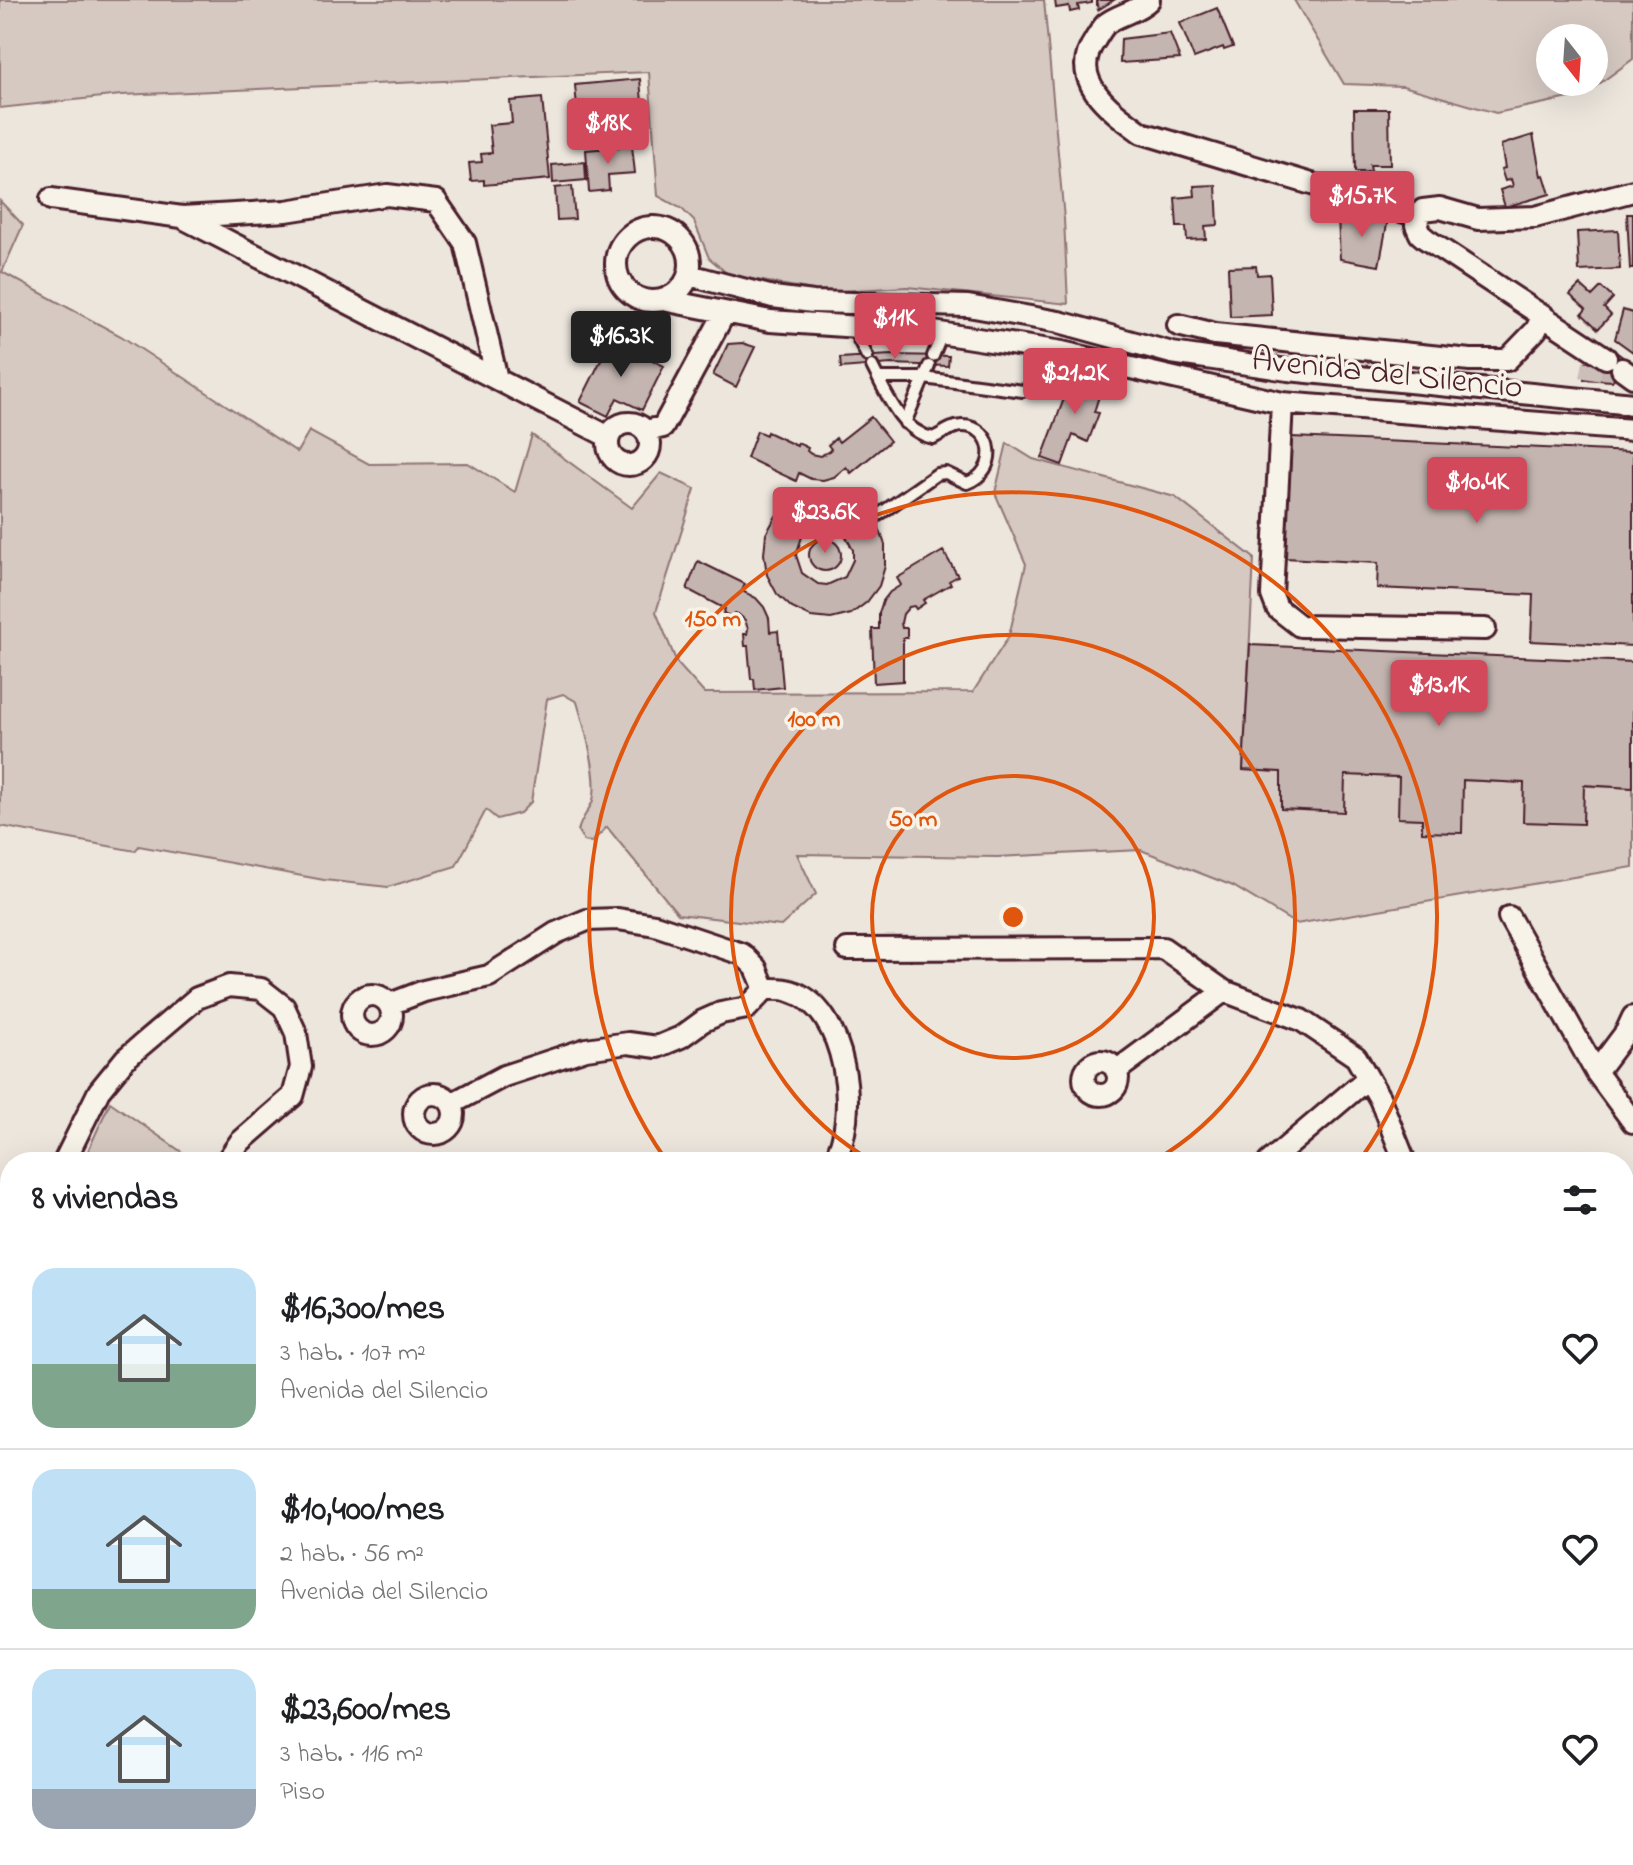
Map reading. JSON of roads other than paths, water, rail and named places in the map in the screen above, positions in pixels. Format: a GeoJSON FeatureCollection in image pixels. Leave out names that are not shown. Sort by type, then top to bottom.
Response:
{"type":"FeatureCollection","features":[{"type":"Feature","properties":{"kind":"street"},"geometry":{"type":"LineString","coordinates":[[1149,0],[1140,9],[1106,24],[1087,53],[1087,76],[1105,106],[1142,133],[1418,216]]}},
{"type":"Feature","properties":{"kind":"street"},"geometry":{"type":"LineString","coordinates":[[1604,371],[1543,315],[1420,234],[1416,225],[1423,210],[1432,207],[1478,219],[1535,217],[1633,191]]}},
{"type":"Feature","properties":{"kind":"street"},"geometry":{"type":"LineString","coordinates":[[51,199],[182,217],[286,211],[387,195],[436,201],[465,243],[497,379]]}},
{"type":"Feature","properties":{"kind":"street"},"geometry":{"type":"LineString","coordinates":[[182,217],[609,437]]}},
{"type":"Feature","properties":{"kind":"street","name":"Avenida del Silencio"},"geometry":{"type":"LineString","coordinates":[[1633,404],[1604,371],[1365,377],[1288,370],[1172,353],[1059,322],[968,306],[813,302],[773,297],[689,275],[689,254],[683,241],[672,231],[658,227],[643,228],[630,234],[621,245],[616,259],[617,273],[623,286],[635,296],[724,314],[770,321],[942,334],[1062,352],[1282,403],[1633,430]]}},
{"type":"Feature","properties":{"kind":"street"},"geometry":{"type":"LineString","coordinates":[[663,300],[676,293],[689,275]]}},
{"type":"Feature","properties":{"kind":"street"},"geometry":{"type":"LineString","coordinates":[[646,431],[663,427],[724,314]]}},
{"type":"Feature","properties":{"kind":"street"},"geometry":{"type":"LineString","coordinates":[[1178,325],[1215,334],[1470,360],[1507,360],[1536,330],[1543,315]]}},
{"type":"Feature","properties":{"kind":"street"},"geometry":{"type":"LineString","coordinates":[[1359,410],[1365,377]]}},
{"type":"Feature","properties":{"kind":"street"},"geometry":{"type":"LineString","coordinates":[[1282,403],[1272,595],[1277,608],[1300,626],[1485,629]]}},
{"type":"Feature","properties":{"kind":"street"},"geometry":{"type":"LineString","coordinates":[[623,423],[637,424],[650,439],[648,452],[639,463],[625,465],[609,451],[609,437],[623,423]]}},
{"type":"Feature","properties":{"kind":"street"},"geometry":{"type":"LineString","coordinates":[[1509,917],[1596,1072],[1633,1122]]}},
{"type":"Feature","properties":{"kind":"street"},"geometry":{"type":"LineString","coordinates":[[390,1004],[424,991],[489,976],[556,933],[587,920],[602,919],[655,925],[742,954],[756,968],[765,989]]}},
{"type":"Feature","properties":{"kind":"street"},"geometry":{"type":"LineString","coordinates":[[847,949],[1163,948],[1224,991],[1301,1020],[1356,1057],[1380,1099],[1401,1152]]}},
{"type":"Feature","properties":{"kind":"street"},"geometry":{"type":"LineString","coordinates":[[69,1152],[99,1091],[125,1059],[197,998],[229,986],[261,989],[284,1007],[296,1033],[301,1067],[293,1096],[240,1142],[233,1152]]}},
{"type":"Feature","properties":{"kind":"street"},"geometry":{"type":"LineString","coordinates":[[451,1104],[504,1076],[586,1049],[628,1043],[657,1047],[681,1037],[703,1021],[721,1013],[747,1008],[765,989]]}},
{"type":"Feature","properties":{"kind":"street"},"geometry":{"type":"LineString","coordinates":[[765,989],[791,991],[815,1006],[837,1042],[847,1084],[847,1123],[837,1152]]}},
{"type":"Feature","properties":{"kind":"street"},"geometry":{"type":"LineString","coordinates":[[1116,1071],[1224,991]]}},
{"type":"Feature","properties":{"kind":"street"},"geometry":{"type":"LineString","coordinates":[[1596,1072],[1626,1032],[1633,1017]]}},
{"type":"Feature","properties":{"kind":"street"},"geometry":{"type":"LineString","coordinates":[[1281,1152],[1368,1078]]}},
{"type":"Feature","properties":{"kind":"lane"},"geometry":{"type":"LineString","coordinates":[[853,328],[905,423],[925,437],[933,438],[954,427],[971,428],[979,432],[989,448],[987,467],[975,480],[967,483],[946,473],[937,474],[864,525]]}},
{"type":"Feature","properties":{"kind":"lane"},"geometry":{"type":"LineString","coordinates":[[905,423],[942,334]]}},
{"type":"Feature","properties":{"kind":"lane"},"geometry":{"type":"LineString","coordinates":[[878,378],[924,378],[1023,391]]}},
{"type":"Feature","properties":{"kind":"tunnel"},"geometry":{"type":"LineString","coordinates":[[1590,379],[1593,363]]}}]}
